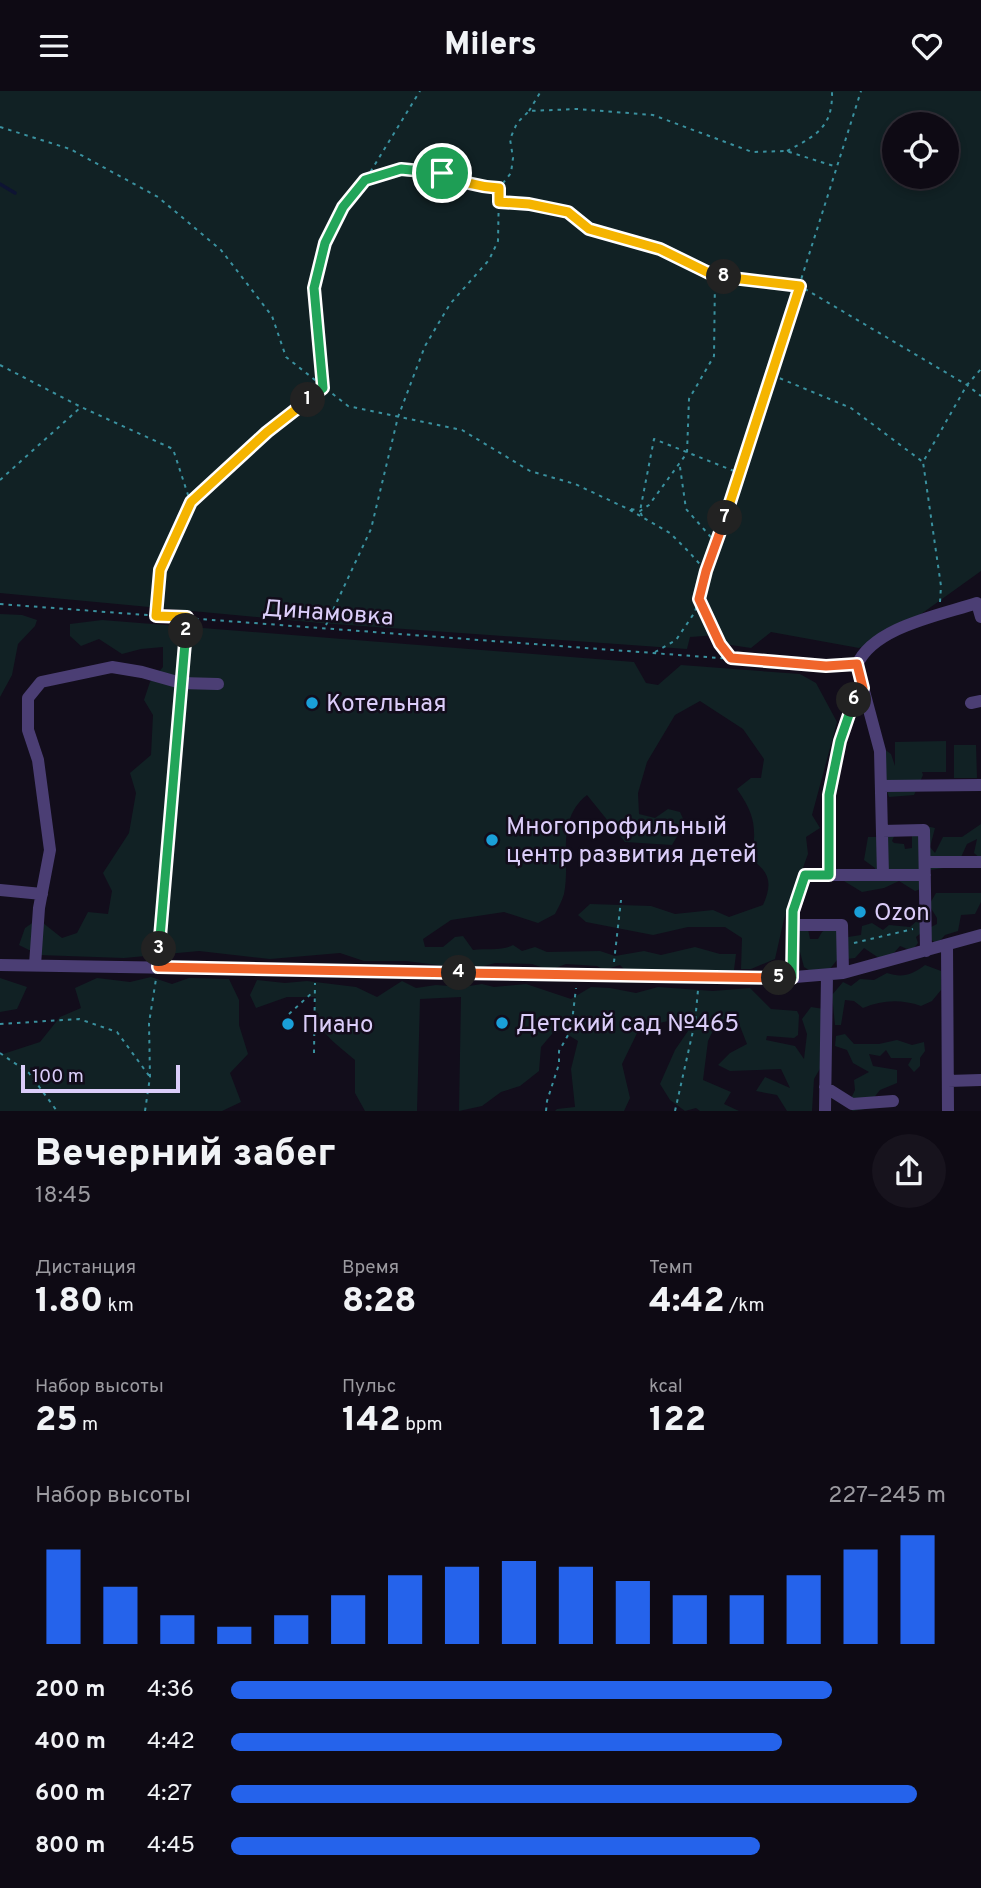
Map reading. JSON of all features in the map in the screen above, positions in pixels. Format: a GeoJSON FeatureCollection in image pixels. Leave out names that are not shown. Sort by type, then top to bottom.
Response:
{"type":"FeatureCollection","features":[{"type":"Feature","properties":{"kind":"street"},"geometry":{"type":"LineString","coordinates":[[883,875],[880,751],[857,664],[862,653],[898,628],[977,603],[981,617]]}},
{"type":"Feature","properties":{"kind":"street"},"geometry":{"type":"LineString","coordinates":[[35,965],[39,908],[50,850],[38,760],[29,730],[28,698],[41,683],[112,667],[181,683],[218,684]]}},
{"type":"Feature","properties":{"kind":"street"},"geometry":{"type":"LineString","coordinates":[[158,967],[181,683]]}},
{"type":"Feature","properties":{"kind":"street"},"geometry":{"type":"LineString","coordinates":[[829,875],[829,795],[840,741]]}},
{"type":"Feature","properties":{"kind":"street"},"geometry":{"type":"LineString","coordinates":[[881,786],[981,785]]}},
{"type":"Feature","properties":{"kind":"street"},"geometry":{"type":"LineString","coordinates":[[882,831],[924,830],[926,951]]}},
{"type":"Feature","properties":{"kind":"street"},"geometry":{"type":"LineString","coordinates":[[792,978],[793,911],[805,875],[883,875],[981,862]]}},
{"type":"Feature","properties":{"kind":"street"},"geometry":{"type":"LineString","coordinates":[[0,890],[42,894]]}},
{"type":"Feature","properties":{"kind":"street"},"geometry":{"type":"LineString","coordinates":[[792,926],[842,925],[843,973]]}},
{"type":"Feature","properties":{"kind":"street"},"geometry":{"type":"LineString","coordinates":[[0,965],[792,978],[843,973],[981,935]]}},
{"type":"Feature","properties":{"kind":"street"},"geometry":{"type":"LineString","coordinates":[[947,945],[948,1111]]}},
{"type":"Feature","properties":{"kind":"street"},"geometry":{"type":"LineString","coordinates":[[825,1111],[827,975]]}},
{"type":"Feature","properties":{"kind":"street"},"geometry":{"type":"LineString","coordinates":[[948,1081],[981,1080]]}},
{"type":"Feature","properties":{"kind":"street"},"geometry":{"type":"LineString","coordinates":[[825,1087],[852,1107],[893,1101]]}},
{"type":"Feature","properties":{"kind":"path"},"geometry":{"type":"LineString","coordinates":[[323,388],[314,288],[325,243],[343,207],[365,180],[420,91]]}},
{"type":"Feature","properties":{"kind":"path"},"geometry":{"type":"LineString","coordinates":[[326,627],[371,529],[398,417],[425,346],[450,304],[489,260],[498,241],[499,188],[511,173],[513,158],[510,139],[517,123],[529,111],[541,91]]}},
{"type":"Feature","properties":{"kind":"path"},"geometry":{"type":"LineString","coordinates":[[786,151],[816,136],[832,111],[832,91]]}},
{"type":"Feature","properties":{"kind":"path"},"geometry":{"type":"LineString","coordinates":[[654,652],[676,640],[695,612],[861,91]]}},
{"type":"Feature","properties":{"kind":"path"},"geometry":{"type":"LineString","coordinates":[[529,111],[577,109],[653,115],[752,152],[786,151],[837,167]]}},
{"type":"Feature","properties":{"kind":"path"},"geometry":{"type":"LineString","coordinates":[[0,127],[70,149],[158,197],[221,250],[272,316],[286,357],[348,406],[462,431],[530,471],[575,484],[670,533],[706,571]]}},
{"type":"Feature","properties":{"kind":"path"},"geometry":{"type":"LineString","coordinates":[[365,180],[401,169],[442,173],[483,188],[499,188]]}},
{"type":"Feature","properties":{"kind":"path"},"geometry":{"type":"LineString","coordinates":[[499,202],[529,204],[568,212],[589,229],[660,249],[715,276],[800,286],[981,395]]}},
{"type":"Feature","properties":{"kind":"path"},"geometry":{"type":"LineString","coordinates":[[628,509],[640,510],[649,505],[687,453],[689,399],[714,356],[715,276]]}},
{"type":"Feature","properties":{"kind":"path"},"geometry":{"type":"LineString","coordinates":[[0,365],[81,407],[173,449],[191,502]]}},
{"type":"Feature","properties":{"kind":"path"},"geometry":{"type":"LineString","coordinates":[[938,616],[941,586],[923,462],[967,385],[981,369]]}},
{"type":"Feature","properties":{"kind":"path"},"geometry":{"type":"LineString","coordinates":[[771,375],[851,408],[923,462]]}},
{"type":"Feature","properties":{"kind":"path"},"geometry":{"type":"LineString","coordinates":[[156,616],[160,570],[191,502],[267,432],[323,388]]}},
{"type":"Feature","properties":{"kind":"path"},"geometry":{"type":"LineString","coordinates":[[0,479],[81,407]]}},
{"type":"Feature","properties":{"kind":"path"},"geometry":{"type":"LineString","coordinates":[[643,519],[640,510],[653,439],[740,473]]}},
{"type":"Feature","properties":{"kind":"path"},"geometry":{"type":"LineString","coordinates":[[679,466],[686,509],[717,544]]}},
{"type":"Feature","properties":{"kind":"path"},"geometry":{"type":"LineString","coordinates":[[699,599],[720,644],[731,658]]}},
{"type":"Feature","properties":{"kind":"path","name":"Динамовка"},"geometry":{"type":"LineString","coordinates":[[0,604],[826,666],[857,664]]}},
{"type":"Feature","properties":{"kind":"path"},"geometry":{"type":"LineString","coordinates":[[181,683],[187,617]]}},
{"type":"Feature","properties":{"kind":"path"},"geometry":{"type":"LineString","coordinates":[[840,741],[851,705],[863,688]]}},
{"type":"Feature","properties":{"kind":"path"},"geometry":{"type":"LineString","coordinates":[[612,977],[621,900]]}},
{"type":"Feature","properties":{"kind":"path"},"geometry":{"type":"LineString","coordinates":[[842,946],[926,926]]}},
{"type":"Feature","properties":{"kind":"path"},"geometry":{"type":"LineString","coordinates":[[145,1111],[150,1077],[149,1023],[158,967]]}},
{"type":"Feature","properties":{"kind":"path"},"geometry":{"type":"LineString","coordinates":[[314,1053],[315,978]]}},
{"type":"Feature","properties":{"kind":"path"},"geometry":{"type":"LineString","coordinates":[[675,1111],[695,1022],[700,978]]}},
{"type":"Feature","properties":{"kind":"path"},"geometry":{"type":"LineString","coordinates":[[546,1111],[559,1064],[559,1051],[571,1030],[577,984]]}},
{"type":"Feature","properties":{"kind":"path"},"geometry":{"type":"LineString","coordinates":[[289,1014],[315,991]]}},
{"type":"Feature","properties":{"kind":"path"},"geometry":{"type":"LineString","coordinates":[[0,1024],[79,1019],[117,1032],[150,1077]]}},
{"type":"Feature","properties":{"kind":"path"},"geometry":{"type":"LineString","coordinates":[[0,1053],[29,1073],[57,1111]]}},
{"type":"Feature","properties":{"kind":"shaded area"},"geometry":{"type":"Polygon","coordinates":[[[0,91],[981,91],[981,571],[896,632],[859,648],[771,632],[751,648],[724,644],[718,635],[690,637],[687,649],[320,623],[0,593],[0,91]]]}},
{"type":"Feature","properties":{"kind":"shaded area"},"geometry":{"type":"Polygon","coordinates":[[[0,614],[22,615],[37,620],[35,626],[18,644],[12,675],[0,697],[0,614]]]}},
{"type":"Feature","properties":{"kind":"shaded area","name":"Многопрофильный центр развития детей"},"geometry":{"type":"Polygon","coordinates":[[[102,620],[634,662],[646,683],[658,685],[681,665],[800,674],[816,683],[837,722],[812,815],[820,828],[806,837],[808,854],[784,919],[775,959],[751,969],[741,969],[742,938],[725,927],[688,927],[653,935],[586,922],[578,915],[590,904],[651,906],[675,914],[713,910],[729,917],[763,905],[768,891],[768,880],[763,870],[752,860],[753,823],[748,807],[737,789],[751,778],[761,778],[764,759],[743,729],[700,701],[675,715],[647,762],[638,793],[639,814],[655,818],[668,809],[680,812],[685,823],[672,845],[625,842],[587,795],[571,816],[566,841],[564,894],[555,914],[538,923],[504,912],[451,920],[423,939],[425,947],[443,947],[455,937],[463,936],[473,950],[499,949],[513,945],[522,951],[535,947],[547,952],[600,951],[615,956],[644,951],[661,955],[695,947],[720,954],[736,954],[734,970],[626,971],[620,965],[604,970],[597,966],[566,964],[550,970],[532,964],[495,963],[477,968],[456,962],[446,966],[406,961],[364,961],[340,953],[270,959],[199,951],[124,958],[39,955],[19,945],[25,928],[38,919],[62,938],[77,933],[88,912],[108,914],[112,891],[103,873],[129,833],[136,793],[130,773],[151,755],[153,715],[144,700],[150,682],[163,667],[163,647],[122,654],[99,639],[81,646],[70,636],[70,624],[102,620]]]}},
{"type":"Feature","properties":{"kind":"shaded area"},"geometry":{"type":"Polygon","coordinates":[[[946,741],[946,772],[922,772],[914,795],[889,797],[884,782],[884,749],[891,754],[895,766],[895,742],[946,741]]]}},
{"type":"Feature","properties":{"kind":"shaded area"},"geometry":{"type":"Polygon","coordinates":[[[954,745],[976,745],[977,778],[954,778],[954,745]]]}},
{"type":"Feature","properties":{"kind":"shaded area"},"geometry":{"type":"Polygon","coordinates":[[[981,824],[981,859],[974,853],[977,839],[967,844],[957,866],[930,870],[924,888],[915,891],[899,881],[884,888],[862,892],[844,881],[874,877],[875,868],[864,860],[868,837],[876,837],[885,842],[886,828],[898,827],[892,841],[904,844],[905,849],[912,848],[912,828],[921,825],[935,828],[930,847],[935,853],[943,837],[962,837],[981,824]]]}},
{"type":"Feature","properties":{"kind":"shaded area"},"geometry":{"type":"Polygon","coordinates":[[[936,893],[981,893],[981,902],[975,914],[961,915],[958,931],[945,935],[937,944],[929,938],[931,927],[937,924],[937,918],[929,905],[936,893]]]}},
{"type":"Feature","properties":{"kind":"shaded area"},"geometry":{"type":"Polygon","coordinates":[[[919,919],[921,933],[916,937],[918,943],[912,951],[900,946],[892,955],[879,958],[864,948],[855,958],[837,960],[829,970],[812,972],[804,967],[794,943],[798,929],[808,929],[810,939],[818,939],[822,932],[837,922],[848,937],[861,935],[862,926],[872,923],[883,930],[889,925],[910,927],[919,919]]]}},
{"type":"Feature","properties":{"kind":"shaded area"},"geometry":{"type":"Polygon","coordinates":[[[925,965],[941,971],[941,990],[932,1001],[921,1006],[892,1001],[863,1008],[854,1001],[845,1000],[841,1025],[835,1025],[832,995],[843,982],[851,986],[860,979],[874,980],[887,973],[907,975],[925,965]]]}},
{"type":"Feature","properties":{"kind":"shaded area"},"geometry":{"type":"Polygon","coordinates":[[[151,977],[172,984],[189,978],[229,979],[239,1000],[239,1025],[248,1054],[230,1073],[241,1102],[222,1111],[0,1111],[0,1055],[40,1042],[60,1017],[81,1008],[75,988],[97,978],[130,982],[151,977]]]}},
{"type":"Feature","properties":{"kind":"shaded area"},"geometry":{"type":"Polygon","coordinates":[[[0,978],[27,987],[17,1009],[0,1012],[0,978]]]}},
{"type":"Feature","properties":{"kind":"shaded area"},"geometry":{"type":"Polygon","coordinates":[[[257,980],[285,983],[307,981],[356,987],[377,997],[402,981],[416,988],[436,985],[463,987],[482,984],[494,987],[526,984],[571,999],[591,987],[636,993],[658,987],[713,991],[750,988],[771,1009],[797,1011],[798,1035],[794,1038],[767,1036],[766,1040],[795,1046],[804,1059],[807,1034],[802,1019],[811,1007],[824,1009],[825,1060],[814,1079],[812,1111],[787,1111],[777,1095],[756,1091],[765,1077],[790,1088],[781,1069],[730,1071],[718,1065],[730,1053],[747,1044],[736,1016],[717,1022],[708,1041],[703,1080],[731,1092],[724,1104],[739,1111],[700,1111],[696,1108],[685,1111],[670,1100],[660,1084],[675,1050],[688,1031],[678,1019],[640,1027],[622,1064],[630,1098],[624,1111],[555,1111],[575,1107],[571,1069],[578,1041],[557,1028],[541,1047],[539,1071],[520,1086],[501,1092],[482,1106],[459,1111],[461,997],[420,999],[417,1111],[365,1111],[355,1093],[355,1060],[332,1041],[320,1026],[315,1008],[316,997],[287,997],[256,1008],[250,995],[257,980]]]}},
{"type":"Feature","properties":{"kind":"shaded area"},"geometry":{"type":"Polygon","coordinates":[[[845,1034],[854,1044],[879,1044],[897,1040],[912,1045],[924,1042],[925,1051],[920,1058],[920,1066],[914,1072],[908,1065],[912,1058],[891,1058],[886,1050],[880,1056],[869,1054],[873,1066],[897,1070],[897,1083],[880,1090],[865,1109],[853,1111],[847,1107],[855,1090],[854,1080],[869,1072],[853,1063],[847,1050],[835,1046],[836,1036],[845,1034]]]}},
{"type":"Feature","properties":{"kind":"waterway"},"geometry":{"type":"LineString","coordinates":[[0,184],[15,193]]}},
{"type":"Feature","properties":{"kind":"place","name":"Котельная"},"geometry":{"type":"Point","coordinates":[312,703]}},
{"type":"Feature","properties":{"kind":"place","name":"Многопрофильный центр развития детей"},"geometry":{"type":"Point","coordinates":[492,840]}},
{"type":"Feature","properties":{"kind":"place","name":"Ozon"},"geometry":{"type":"Point","coordinates":[860,912]}},
{"type":"Feature","properties":{"kind":"place","name":"Детский сад №465"},"geometry":{"type":"Point","coordinates":[502,1023]}},
{"type":"Feature","properties":{"kind":"place","name":"Пиано"},"geometry":{"type":"Point","coordinates":[288,1024]}},
{"type":"Feature","properties":{"kind":"route"},"geometry":{"type":"LineString","coordinates":[[401,169],[442,173],[483,188],[499,188],[499,202],[529,204],[568,212],[589,229],[660,249],[715,276],[800,286],[699,599],[720,644],[731,658],[826,666],[857,664],[863,688],[851,705],[840,741],[829,795],[829,875],[805,875],[793,911],[792,978],[722,979],[158,967],[187,617],[156,616],[160,570],[191,502],[267,432],[323,388],[314,288],[325,243],[343,207],[365,180],[401,169]]}}]}
